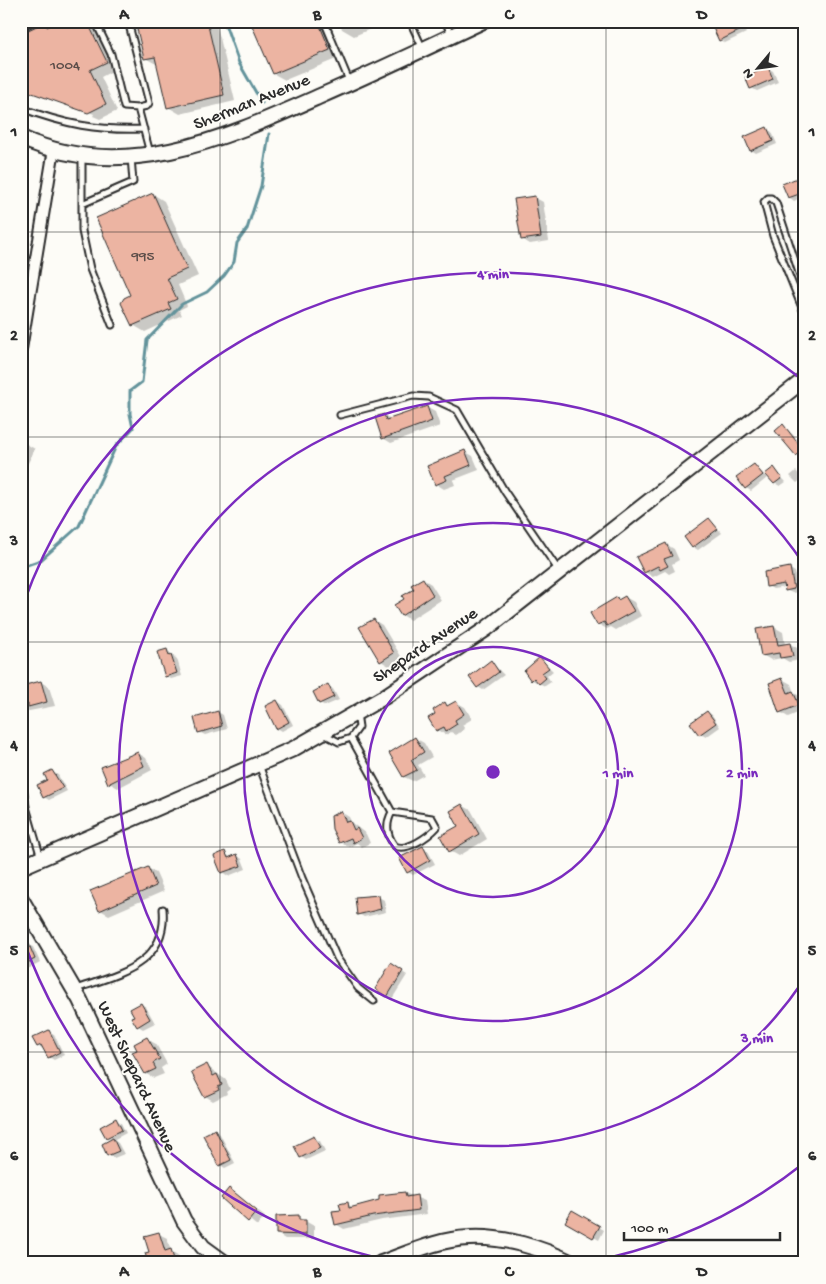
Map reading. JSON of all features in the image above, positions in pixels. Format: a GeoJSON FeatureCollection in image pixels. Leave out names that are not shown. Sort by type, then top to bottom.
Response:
{"type":"FeatureCollection","features":[{"type":"Feature","properties":{"kind":"main road","name":"Sherman Avenue"},"geometry":{"type":"LineString","coordinates":[[21,138],[54,149],[82,155],[150,156],[191,148],[350,83],[483,21]]}},
{"type":"Feature","properties":{"kind":"main road","name":"Shepard Avenue"},"geometry":{"type":"LineString","coordinates":[[21,867],[293,749],[357,712],[486,628],[805,379]]}},
{"type":"Feature","properties":{"kind":"main road","name":"West Shepard Avenue"},"geometry":{"type":"LineString","coordinates":[[21,899],[74,990],[184,1222],[203,1247],[225,1263]]}},
{"type":"Feature","properties":{"kind":"main road"},"geometry":{"type":"LineString","coordinates":[[381,1263],[432,1246],[468,1238],[505,1240],[538,1249],[572,1263]]}},
{"type":"Feature","properties":{"kind":"street"},"geometry":{"type":"LineString","coordinates":[[21,348],[24,311],[54,149]]}},
{"type":"Feature","properties":{"kind":"lane"},"geometry":{"type":"LineString","coordinates":[[22,26],[34,21]]}},
{"type":"Feature","properties":{"kind":"lane"},"geometry":{"type":"LineString","coordinates":[[95,21],[111,54],[124,107],[138,108],[147,106],[149,103],[128,21]]}},
{"type":"Feature","properties":{"kind":"lane"},"geometry":{"type":"LineString","coordinates":[[324,21],[350,83]]}},
{"type":"Feature","properties":{"kind":"lane"},"geometry":{"type":"LineString","coordinates":[[410,21],[423,50]]}},
{"type":"Feature","properties":{"kind":"lane"},"geometry":{"type":"LineString","coordinates":[[445,21],[452,36]]}},
{"type":"Feature","properties":{"kind":"lane"},"geometry":{"type":"LineString","coordinates":[[21,108],[63,122],[94,129],[144,129]]}},
{"type":"Feature","properties":{"kind":"lane"},"geometry":{"type":"LineString","coordinates":[[138,108],[150,156]]}},
{"type":"Feature","properties":{"kind":"lane"},"geometry":{"type":"LineString","coordinates":[[82,155],[82,231],[90,269],[112,326]]}},
{"type":"Feature","properties":{"kind":"lane"},"geometry":{"type":"LineString","coordinates":[[82,204],[133,182],[131,157]]}},
{"type":"Feature","properties":{"kind":"lane"},"geometry":{"type":"LineString","coordinates":[[805,291],[776,203],[771,198],[768,198],[764,202],[770,229],[805,315]]}},
{"type":"Feature","properties":{"kind":"lane"},"geometry":{"type":"LineString","coordinates":[[340,415],[413,396],[429,397],[458,410],[505,492],[559,571]]}},
{"type":"Feature","properties":{"kind":"lane"},"geometry":{"type":"LineString","coordinates":[[321,733],[339,742],[352,738],[360,727],[357,712]]}},
{"type":"Feature","properties":{"kind":"lane"},"geometry":{"type":"LineString","coordinates":[[352,738],[392,812]]}},
{"type":"Feature","properties":{"kind":"lane"},"geometry":{"type":"LineString","coordinates":[[259,764],[302,878],[337,958],[358,988],[374,1001]]}},
{"type":"Feature","properties":{"kind":"lane"},"geometry":{"type":"LineString","coordinates":[[21,773],[26,807],[41,858]]}},
{"type":"Feature","properties":{"kind":"lane"},"geometry":{"type":"LineString","coordinates":[[392,812],[432,818],[437,827],[408,846],[398,848],[392,842],[388,831],[388,820],[392,812]]}},
{"type":"Feature","properties":{"kind":"lane"},"geometry":{"type":"LineString","coordinates":[[74,990],[122,972],[147,957],[159,944],[163,932],[163,909]]}},
{"type":"Feature","properties":{"kind":"building"},"geometry":{"type":"Polygon","coordinates":[[[59,21],[87,21],[107,62],[90,70],[106,104],[88,113],[21,89],[21,39],[27,37],[24,32],[45,22],[47,27],[59,21]]]}},
{"type":"Feature","properties":{"kind":"building"},"geometry":{"type":"Polygon","coordinates":[[[147,21],[207,21],[224,95],[167,108],[155,57],[144,59],[137,29],[148,26],[147,21]]]}},
{"type":"Feature","properties":{"kind":"building"},"geometry":{"type":"Polygon","coordinates":[[[250,21],[318,21],[330,50],[273,74],[250,21]]]}},
{"type":"Feature","properties":{"kind":"building"},"geometry":{"type":"Polygon","coordinates":[[[726,21],[737,21],[741,30],[719,41],[713,28],[726,21]]]}},
{"type":"Feature","properties":{"kind":"building"},"geometry":{"type":"Polygon","coordinates":[[[768,67],[773,79],[750,89],[745,77],[768,67]]]}},
{"type":"Feature","properties":{"kind":"building"},"geometry":{"type":"Polygon","coordinates":[[[767,127],[773,141],[750,151],[744,137],[767,127]]]}},
{"type":"Feature","properties":{"kind":"building"},"geometry":{"type":"Polygon","coordinates":[[[805,175],[805,192],[788,198],[782,184],[805,175]]]}},
{"type":"Feature","properties":{"kind":"building"},"geometry":{"type":"Polygon","coordinates":[[[153,193],[187,269],[167,278],[177,299],[168,303],[171,309],[132,326],[121,303],[124,298],[130,295],[96,218],[153,193]]]}},
{"type":"Feature","properties":{"kind":"building"},"geometry":{"type":"Polygon","coordinates":[[[535,196],[541,237],[521,240],[514,199],[535,196]]]}},
{"type":"Feature","properties":{"kind":"building"},"geometry":{"type":"Polygon","coordinates":[[[427,406],[432,421],[382,439],[375,417],[384,414],[386,420],[427,406]]]}},
{"type":"Feature","properties":{"kind":"building"},"geometry":{"type":"Polygon","coordinates":[[[783,424],[803,450],[796,456],[775,431],[783,424]]]}},
{"type":"Feature","properties":{"kind":"building"},"geometry":{"type":"Polygon","coordinates":[[[465,450],[471,465],[445,476],[447,480],[435,485],[427,466],[465,450]]]}},
{"type":"Feature","properties":{"kind":"building"},"geometry":{"type":"Polygon","coordinates":[[[754,464],[763,475],[745,489],[736,477],[754,464]]]}},
{"type":"Feature","properties":{"kind":"building"},"geometry":{"type":"Polygon","coordinates":[[[774,467],[782,478],[774,484],[765,474],[774,467]]]}},
{"type":"Feature","properties":{"kind":"building"},"geometry":{"type":"Polygon","coordinates":[[[709,518],[718,529],[692,548],[684,537],[709,518]]]}},
{"type":"Feature","properties":{"kind":"building"},"geometry":{"type":"Polygon","coordinates":[[[666,543],[672,556],[664,559],[668,566],[660,570],[658,566],[644,573],[636,557],[666,543]]]}},
{"type":"Feature","properties":{"kind":"building"},"geometry":{"type":"Polygon","coordinates":[[[790,567],[794,589],[785,591],[784,584],[766,587],[764,572],[790,567]]]}},
{"type":"Feature","properties":{"kind":"building"},"geometry":{"type":"Polygon","coordinates":[[[423,578],[433,595],[401,616],[394,605],[404,599],[402,596],[414,589],[411,585],[423,578]]]}},
{"type":"Feature","properties":{"kind":"building"},"geometry":{"type":"Polygon","coordinates":[[[625,596],[634,611],[607,626],[604,622],[597,625],[590,613],[617,597],[618,600],[625,596]]]}},
{"type":"Feature","properties":{"kind":"building"},"geometry":{"type":"Polygon","coordinates":[[[374,619],[394,653],[380,662],[359,627],[374,619]]]}},
{"type":"Feature","properties":{"kind":"building"},"geometry":{"type":"Polygon","coordinates":[[[774,626],[778,645],[790,643],[793,656],[780,658],[779,653],[761,656],[756,629],[774,626]]]}},
{"type":"Feature","properties":{"kind":"building"},"geometry":{"type":"Polygon","coordinates":[[[167,649],[177,673],[165,677],[157,652],[167,649]]]}},
{"type":"Feature","properties":{"kind":"building"},"geometry":{"type":"Polygon","coordinates":[[[540,657],[549,668],[542,673],[546,678],[539,684],[534,678],[531,681],[524,671],[540,657]]]}},
{"type":"Feature","properties":{"kind":"building"},"geometry":{"type":"Polygon","coordinates":[[[491,660],[499,672],[477,688],[469,677],[491,660]]]}},
{"type":"Feature","properties":{"kind":"building"},"geometry":{"type":"Polygon","coordinates":[[[782,678],[788,693],[793,691],[799,705],[779,713],[769,683],[782,678]]]}},
{"type":"Feature","properties":{"kind":"building"},"geometry":{"type":"Polygon","coordinates":[[[41,681],[47,702],[28,707],[28,704],[21,706],[21,686],[41,681]]]}},
{"type":"Feature","properties":{"kind":"building"},"geometry":{"type":"Polygon","coordinates":[[[328,684],[334,697],[319,704],[313,692],[328,684]]]}},
{"type":"Feature","properties":{"kind":"building"},"geometry":{"type":"Polygon","coordinates":[[[277,700],[289,722],[276,729],[265,706],[277,700]]]}},
{"type":"Feature","properties":{"kind":"building"},"geometry":{"type":"Polygon","coordinates":[[[456,701],[464,714],[455,720],[457,724],[446,731],[444,727],[436,731],[428,718],[435,714],[433,710],[445,702],[447,706],[456,701]]]}},
{"type":"Feature","properties":{"kind":"building"},"geometry":{"type":"Polygon","coordinates":[[[218,711],[222,726],[198,733],[194,718],[218,711]]]}},
{"type":"Feature","properties":{"kind":"building"},"geometry":{"type":"Polygon","coordinates":[[[707,711],[716,723],[699,735],[690,723],[707,711]]]}},
{"type":"Feature","properties":{"kind":"building"},"geometry":{"type":"Polygon","coordinates":[[[415,737],[424,752],[411,760],[417,770],[403,777],[389,753],[415,737]]]}},
{"type":"Feature","properties":{"kind":"building"},"geometry":{"type":"Polygon","coordinates":[[[138,752],[144,766],[108,784],[101,767],[138,752]]]}},
{"type":"Feature","properties":{"kind":"building"},"geometry":{"type":"Polygon","coordinates":[[[52,770],[63,788],[43,798],[37,785],[47,780],[44,774],[52,770]]]}},
{"type":"Feature","properties":{"kind":"building"},"geometry":{"type":"Polygon","coordinates":[[[462,804],[479,834],[449,852],[440,836],[458,826],[450,811],[462,804]]]}},
{"type":"Feature","properties":{"kind":"building"},"geometry":{"type":"Polygon","coordinates":[[[341,811],[346,822],[350,821],[354,830],[357,828],[362,838],[353,843],[351,838],[339,843],[332,829],[331,816],[341,811]]]}},
{"type":"Feature","properties":{"kind":"building"},"geometry":{"type":"Polygon","coordinates":[[[423,846],[430,860],[407,873],[399,858],[423,846]]]}},
{"type":"Feature","properties":{"kind":"building"},"geometry":{"type":"Polygon","coordinates":[[[225,851],[228,858],[237,854],[241,866],[221,873],[214,856],[225,851]]]}},
{"type":"Feature","properties":{"kind":"building"},"geometry":{"type":"Polygon","coordinates":[[[148,867],[156,886],[99,911],[90,891],[148,867]]]}},
{"type":"Feature","properties":{"kind":"building"},"geometry":{"type":"Polygon","coordinates":[[[379,895],[381,909],[357,915],[355,897],[379,895]]]}},
{"type":"Feature","properties":{"kind":"building"},"geometry":{"type":"Polygon","coordinates":[[[28,942],[35,959],[21,966],[21,946],[28,942]]]}},
{"type":"Feature","properties":{"kind":"building"},"geometry":{"type":"Polygon","coordinates":[[[391,963],[403,971],[387,997],[375,989],[391,963]]]}},
{"type":"Feature","properties":{"kind":"building"},"geometry":{"type":"Polygon","coordinates":[[[141,1003],[150,1019],[137,1027],[131,1017],[134,1016],[130,1009],[141,1003]]]}},
{"type":"Feature","properties":{"kind":"building"},"geometry":{"type":"Polygon","coordinates":[[[49,1030],[60,1052],[48,1058],[41,1045],[37,1047],[32,1038],[49,1030]]]}},
{"type":"Feature","properties":{"kind":"building"},"geometry":{"type":"Polygon","coordinates":[[[147,1037],[160,1059],[153,1063],[156,1069],[145,1074],[132,1052],[137,1050],[134,1044],[147,1037]]]}},
{"type":"Feature","properties":{"kind":"building"},"geometry":{"type":"Polygon","coordinates":[[[207,1064],[213,1076],[217,1074],[222,1085],[218,1087],[219,1090],[204,1097],[191,1072],[207,1064]]]}},
{"type":"Feature","properties":{"kind":"building"},"geometry":{"type":"Polygon","coordinates":[[[116,1118],[122,1130],[106,1138],[100,1127],[116,1118]]]}},
{"type":"Feature","properties":{"kind":"building"},"geometry":{"type":"Polygon","coordinates":[[[215,1129],[231,1160],[219,1166],[203,1135],[215,1129]]]}},
{"type":"Feature","properties":{"kind":"building"},"geometry":{"type":"Polygon","coordinates":[[[314,1136],[320,1148],[300,1158],[294,1146],[314,1136]]]}},
{"type":"Feature","properties":{"kind":"building"},"geometry":{"type":"Polygon","coordinates":[[[113,1138],[119,1151],[107,1156],[102,1144],[113,1138]]]}},
{"type":"Feature","properties":{"kind":"building"},"geometry":{"type":"Polygon","coordinates":[[[229,1188],[257,1211],[248,1222],[221,1198],[229,1188]]]}},
{"type":"Feature","properties":{"kind":"building"},"geometry":{"type":"Polygon","coordinates":[[[405,1192],[406,1197],[417,1195],[419,1210],[373,1216],[335,1225],[332,1211],[341,1210],[339,1204],[348,1202],[349,1208],[379,1200],[379,1195],[405,1192]]]}},
{"type":"Feature","properties":{"kind":"building"},"geometry":{"type":"Polygon","coordinates":[[[572,1210],[600,1226],[593,1238],[565,1222],[572,1210]]]}},
{"type":"Feature","properties":{"kind":"building"},"geometry":{"type":"Polygon","coordinates":[[[299,1215],[299,1220],[306,1220],[306,1235],[276,1234],[276,1216],[299,1215]]]}},
{"type":"Feature","properties":{"kind":"building"},"geometry":{"type":"Polygon","coordinates":[[[159,1232],[165,1251],[171,1249],[175,1263],[159,1263],[159,1260],[148,1263],[145,1253],[149,1252],[144,1236],[159,1232]]]}},
{"type":"Feature","properties":{"kind":"waterway"},"geometry":{"type":"LineString","coordinates":[[224,21],[239,63],[262,103]]}},
{"type":"Feature","properties":{"kind":"waterway"},"geometry":{"type":"LineString","coordinates":[[21,567],[41,560],[79,526],[116,446],[133,428],[130,414],[130,391],[142,382],[147,340],[182,304],[207,292],[224,276],[234,262],[237,243],[247,229],[261,186],[269,134]]}}]}
